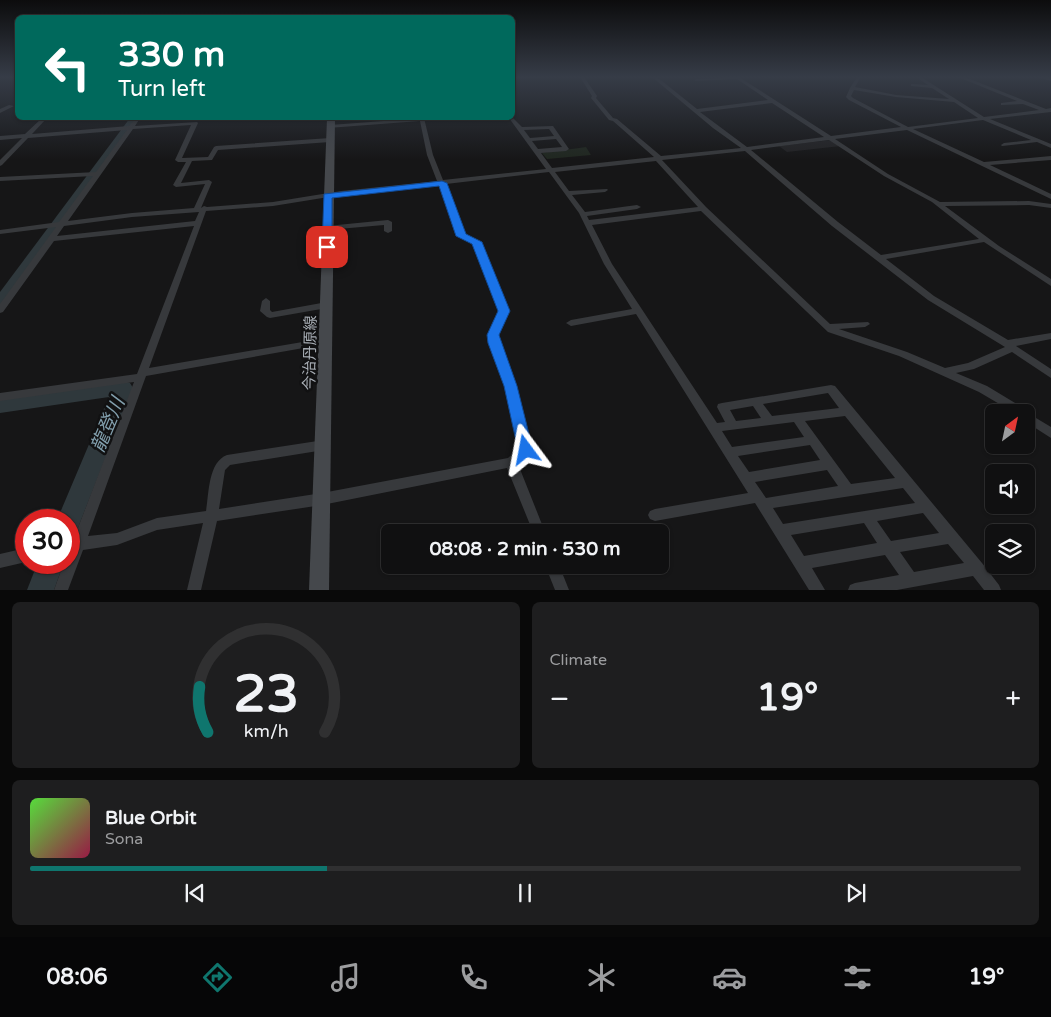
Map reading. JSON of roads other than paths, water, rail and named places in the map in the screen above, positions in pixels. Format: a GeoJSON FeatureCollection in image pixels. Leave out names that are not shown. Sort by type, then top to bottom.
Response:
{"type":"FeatureCollection","features":[{"type":"Feature","properties":{"kind":"main road","name":"今治丹原線"},"geometry":{"type":"LineString","coordinates":[[319,590],[327,305],[326,228],[330,128]]}},
{"type":"Feature","properties":{"kind":"street"},"geometry":{"type":"LineString","coordinates":[[599,105],[611,119],[615,120],[659,159],[703,209],[827,327],[849,338],[903,354],[983,389],[1008,404]]}},
{"type":"Feature","properties":{"kind":"street"},"geometry":{"type":"LineString","coordinates":[[687,105],[746,149],[931,298],[1010,346],[1051,374]]}},
{"type":"Feature","properties":{"kind":"street"},"geometry":{"type":"LineString","coordinates":[[695,111],[745,105]]}},
{"type":"Feature","properties":{"kind":"street"},"geometry":{"type":"LineString","coordinates":[[778,105],[886,175],[940,204],[985,240],[1051,283]]}},
{"type":"Feature","properties":{"kind":"street"},"geometry":{"type":"LineString","coordinates":[[861,105],[906,130],[985,164],[1051,197]]}},
{"type":"Feature","properties":{"kind":"street"},"geometry":{"type":"LineString","coordinates":[[961,105],[984,119],[1051,146]]}},
{"type":"Feature","properties":{"kind":"street"},"geometry":{"type":"LineString","coordinates":[[1031,105],[1050,111]]}},
{"type":"Feature","properties":{"kind":"street"},"geometry":{"type":"LineString","coordinates":[[0,111],[14,106]]}},
{"type":"Feature","properties":{"kind":"street"},"geometry":{"type":"LineString","coordinates":[[0,232],[201,208],[274,204],[327,196],[832,139],[1050,111]]}},
{"type":"Feature","properties":{"kind":"street"},"geometry":{"type":"LineString","coordinates":[[0,164],[42,120]]}},
{"type":"Feature","properties":{"kind":"street"},"geometry":{"type":"LineString","coordinates":[[0,310],[137,120]]}},
{"type":"Feature","properties":{"kind":"street"},"geometry":{"type":"LineString","coordinates":[[0,138],[195,123],[178,160],[190,160],[210,159],[216,148],[330,128],[404,120]]}},
{"type":"Feature","properties":{"kind":"street"},"geometry":{"type":"LineString","coordinates":[[80,543],[117,539],[157,524],[322,499],[511,462],[526,450],[510,386],[494,343],[493,335],[504,311],[477,242],[461,236],[430,155],[422,120]]}},
{"type":"Feature","properties":{"kind":"street"},"geometry":{"type":"LineString","coordinates":[[514,120],[568,193],[637,311],[818,590]]}},
{"type":"Feature","properties":{"kind":"street"},"geometry":{"type":"LineString","coordinates":[[524,134],[551,127],[562,143],[535,148]]}},
{"type":"Feature","properties":{"kind":"street"},"geometry":{"type":"LineString","coordinates":[[524,134],[557,135]]}},
{"type":"Feature","properties":{"kind":"street"},"geometry":{"type":"LineString","coordinates":[[1004,145],[1038,141]]}},
{"type":"Feature","properties":{"kind":"street"},"geometry":{"type":"LineString","coordinates":[[985,164],[1051,158]]}},
{"type":"Feature","properties":{"kind":"street"},"geometry":{"type":"LineString","coordinates":[[80,529],[141,375],[198,223],[210,182],[176,186],[190,160]]}},
{"type":"Feature","properties":{"kind":"street"},"geometry":{"type":"LineString","coordinates":[[0,179],[98,174]]}},
{"type":"Feature","properties":{"kind":"street"},"geometry":{"type":"LineString","coordinates":[[568,193],[606,190]]}},
{"type":"Feature","properties":{"kind":"street"},"geometry":{"type":"LineString","coordinates":[[940,204],[1029,203],[1051,206]]}},
{"type":"Feature","properties":{"kind":"street"},"geometry":{"type":"LineString","coordinates":[[584,218],[637,207]]}},
{"type":"Feature","properties":{"kind":"street"},"geometry":{"type":"LineString","coordinates":[[584,218],[703,209]]}},
{"type":"Feature","properties":{"kind":"street"},"geometry":{"type":"LineString","coordinates":[[326,228],[388,222],[388,231]]}},
{"type":"Feature","properties":{"kind":"street"},"geometry":{"type":"LineString","coordinates":[[50,239],[198,223]]}},
{"type":"Feature","properties":{"kind":"street"},"geometry":{"type":"LineString","coordinates":[[879,258],[985,240]]}},
{"type":"Feature","properties":{"kind":"street"},"geometry":{"type":"LineString","coordinates":[[266,302],[266,311],[270,315],[327,305]]}},
{"type":"Feature","properties":{"kind":"street"},"geometry":{"type":"LineString","coordinates":[[571,323],[637,311]]}},
{"type":"Feature","properties":{"kind":"street"},"geometry":{"type":"LineString","coordinates":[[827,327],[865,324]]}},
{"type":"Feature","properties":{"kind":"street"},"geometry":{"type":"LineString","coordinates":[[943,372],[970,366],[1010,346],[1051,336]]}},
{"type":"Feature","properties":{"kind":"street"},"geometry":{"type":"LineString","coordinates":[[0,397],[141,375],[326,341]]}},
{"type":"Feature","properties":{"kind":"street"},"geometry":{"type":"LineString","coordinates":[[733,425],[722,407],[831,388],[994,590]]}},
{"type":"Feature","properties":{"kind":"street"},"geometry":{"type":"LineString","coordinates":[[755,401],[769,420]]}},
{"type":"Feature","properties":{"kind":"street"},"geometry":{"type":"LineString","coordinates":[[713,428],[848,410]]}},
{"type":"Feature","properties":{"kind":"street"},"geometry":{"type":"LineString","coordinates":[[796,417],[848,490]]}},
{"type":"Feature","properties":{"kind":"street"},"geometry":{"type":"LineString","coordinates":[[1035,422],[1051,432]]}},
{"type":"Feature","properties":{"kind":"street"},"geometry":{"type":"LineString","coordinates":[[730,452],[813,440]]}},
{"type":"Feature","properties":{"kind":"street"},"geometry":{"type":"LineString","coordinates":[[194,590],[211,517],[219,468],[227,460],[324,445]]}},
{"type":"Feature","properties":{"kind":"street"},"geometry":{"type":"LineString","coordinates":[[511,462],[536,524]]}},
{"type":"Feature","properties":{"kind":"street"},"geometry":{"type":"LineString","coordinates":[[746,478],[829,464]]}},
{"type":"Feature","properties":{"kind":"street"},"geometry":{"type":"LineString","coordinates":[[655,515],[906,482]]}},
{"type":"Feature","properties":{"kind":"street"},"geometry":{"type":"LineString","coordinates":[[780,531],[926,507]]}},
{"type":"Feature","properties":{"kind":"street"},"geometry":{"type":"LineString","coordinates":[[867,517],[910,580]]}},
{"type":"Feature","properties":{"kind":"street"},"geometry":{"type":"LineString","coordinates":[[801,563],[951,536]]}},
{"type":"Feature","properties":{"kind":"street"},"geometry":{"type":"LineString","coordinates":[[0,561],[15,558]]}},
{"type":"Feature","properties":{"kind":"street"},"geometry":{"type":"LineString","coordinates":[[855,590],[976,568]]}},
{"type":"Feature","properties":{"kind":"street"},"geometry":{"type":"LineString","coordinates":[[61,590],[66,574]]}},
{"type":"Feature","properties":{"kind":"street"},"geometry":{"type":"LineString","coordinates":[[556,574],[562,590]]}},
{"type":"Feature","properties":{"kind":"waterway","name":"龍登川"},"geometry":{"type":"LineString","coordinates":[[0,303],[134,120]]}},
{"type":"Feature","properties":{"kind":"waterway","name":"龍登川"},"geometry":{"type":"LineString","coordinates":[[0,405],[123,388],[74,509]]}},
{"type":"Feature","properties":{"kind":"waterway","name":"龍登川"},"geometry":{"type":"LineString","coordinates":[[40,590],[46,574]]}}]}
